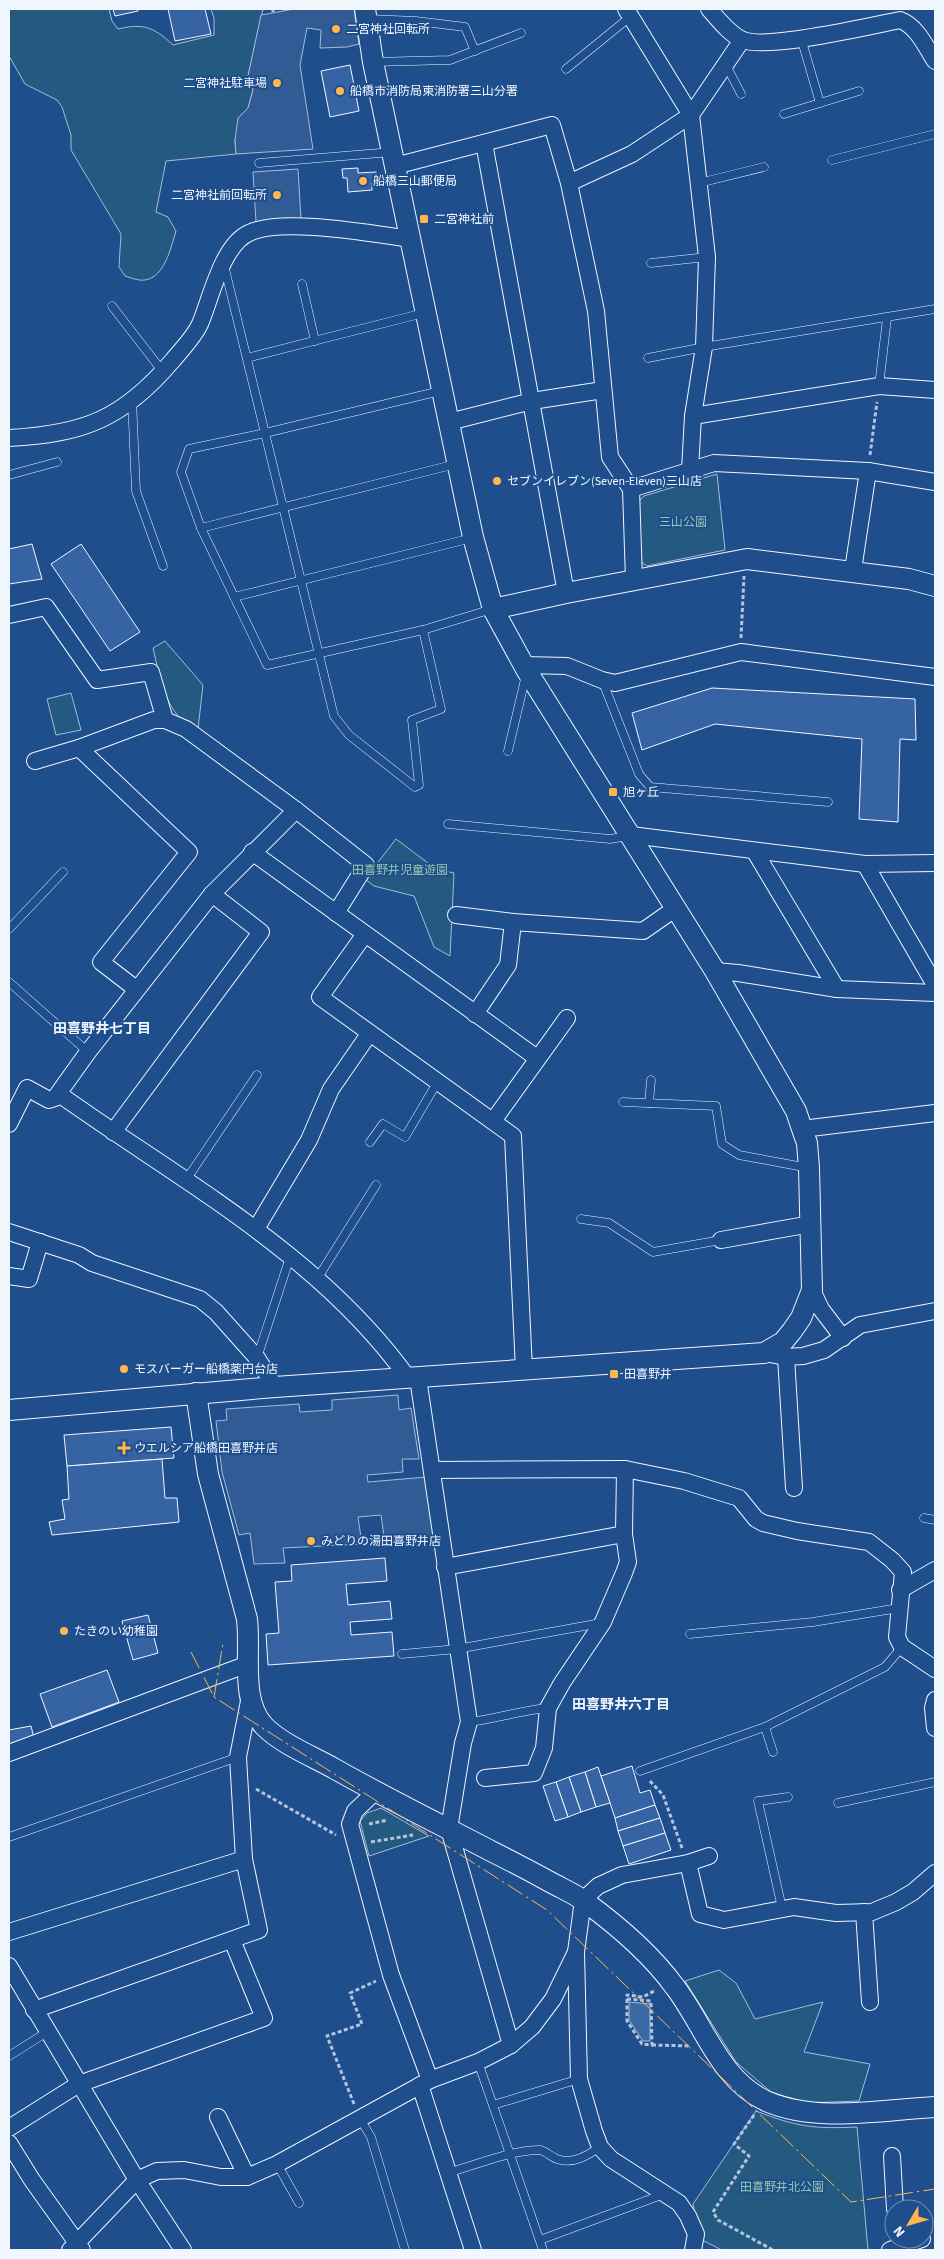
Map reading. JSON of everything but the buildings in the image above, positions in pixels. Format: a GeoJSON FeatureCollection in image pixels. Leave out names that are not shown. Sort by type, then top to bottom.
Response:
{"type":"FeatureCollection","features":[{"type":"Feature","properties":{"kind":"street"},"geometry":{"type":"LineString","coordinates":[[709,9],[742,40],[758,43],[801,38],[900,20],[908,23],[914,30],[935,61]]}},
{"type":"Feature","properties":{"kind":"street"},"geometry":{"type":"LineString","coordinates":[[628,13],[691,115],[707,257],[704,347],[692,416],[690,470]]}},
{"type":"Feature","properties":{"kind":"street"},"geometry":{"type":"LineString","coordinates":[[365,14],[373,62],[473,538],[492,609],[526,668],[715,971],[796,1111],[807,1143],[812,1290],[801,1318],[792,1331],[783,1342],[764,1353]]}},
{"type":"Feature","properties":{"kind":"street"},"geometry":{"type":"LineString","coordinates":[[569,183],[632,154],[691,115],[742,40]]}},
{"type":"Feature","properties":{"kind":"street"},"geometry":{"type":"LineString","coordinates":[[393,159],[484,143],[552,125],[569,183],[596,311],[610,457],[631,489],[634,580]]}},
{"type":"Feature","properties":{"kind":"street"},"geometry":{"type":"LineString","coordinates":[[484,143],[566,593]]}},
{"type":"Feature","properties":{"kind":"street"},"geometry":{"type":"LineString","coordinates":[[9,438],[47,436],[84,427],[103,420],[132,400],[163,372],[199,326],[224,263],[236,242],[242,236],[252,231],[277,227],[357,231],[410,239]]}},
{"type":"Feature","properties":{"kind":"street"},"geometry":{"type":"LineString","coordinates":[[692,416],[879,386],[935,390]]}},
{"type":"Feature","properties":{"kind":"street"},"geometry":{"type":"LineString","coordinates":[[449,422],[532,401],[603,390]]}},
{"type":"Feature","properties":{"kind":"street"},"geometry":{"type":"LineString","coordinates":[[631,489],[714,463],[868,471],[935,482]]}},
{"type":"Feature","properties":{"kind":"street"},"geometry":{"type":"LineString","coordinates":[[853,570],[868,471]]}},
{"type":"Feature","properties":{"kind":"street"},"geometry":{"type":"LineString","coordinates":[[492,609],[747,559],[853,570],[909,579],[935,586]]}},
{"type":"Feature","properties":{"kind":"street"},"geometry":{"type":"LineString","coordinates":[[9,615],[46,607],[97,680],[150,672],[165,720]]}},
{"type":"Feature","properties":{"kind":"street"},"geometry":{"type":"LineString","coordinates":[[526,668],[566,666],[602,680],[616,683],[740,652],[935,676]]}},
{"type":"Feature","properties":{"kind":"street"},"geometry":{"type":"LineString","coordinates":[[35,760],[78,748],[154,720],[165,720],[186,729],[296,810],[366,865],[336,913]]}},
{"type":"Feature","properties":{"kind":"street"},"geometry":{"type":"LineString","coordinates":[[78,748],[189,852],[101,962],[136,990]]}},
{"type":"Feature","properties":{"kind":"street"},"geometry":{"type":"LineString","coordinates":[[9,1124],[27,1088],[49,1100],[59,1094],[88,1052],[212,894],[296,810]]}},
{"type":"Feature","properties":{"kind":"street"},"geometry":{"type":"LineString","coordinates":[[631,835],[755,852],[865,864],[935,863]]}},
{"type":"Feature","properties":{"kind":"street"},"geometry":{"type":"LineString","coordinates":[[252,852],[537,1058]]}},
{"type":"Feature","properties":{"kind":"street"},"geometry":{"type":"LineString","coordinates":[[755,852],[838,989]]}},
{"type":"Feature","properties":{"kind":"street"},"geometry":{"type":"LineString","coordinates":[[865,864],[935,985]]}},
{"type":"Feature","properties":{"kind":"street"},"geometry":{"type":"LineString","coordinates":[[113,1132],[261,932],[212,894]]}},
{"type":"Feature","properties":{"kind":"street"},"geometry":{"type":"LineString","coordinates":[[456,915],[513,922],[643,931],[676,908]]}},
{"type":"Feature","properties":{"kind":"street"},"geometry":{"type":"LineString","coordinates":[[476,1014],[508,964],[513,922]]}},
{"type":"Feature","properties":{"kind":"street"},"geometry":{"type":"LineString","coordinates":[[365,934],[320,997],[513,1136],[524,1370]]}},
{"type":"Feature","properties":{"kind":"street"},"geometry":{"type":"LineString","coordinates":[[715,971],[838,989],[935,994]]}},
{"type":"Feature","properties":{"kind":"street"},"geometry":{"type":"LineString","coordinates":[[493,1121],[567,1018]]}},
{"type":"Feature","properties":{"kind":"street"},"geometry":{"type":"LineString","coordinates":[[256,1229],[309,1140],[331,1089],[369,1034]]}},
{"type":"Feature","properties":{"kind":"street"},"geometry":{"type":"LineString","coordinates":[[59,1094],[256,1229],[317,1279],[386,1347],[413,1378],[432,1470],[469,1722],[463,1743],[449,1830],[511,2045]]}},
{"type":"Feature","properties":{"kind":"street"},"geometry":{"type":"LineString","coordinates":[[802,1129],[935,1113]]}},
{"type":"Feature","properties":{"kind":"street"},"geometry":{"type":"LineString","coordinates":[[721,1240],[811,1224]]}},
{"type":"Feature","properties":{"kind":"street"},"geometry":{"type":"LineString","coordinates":[[9,1232],[78,1254],[92,1263],[200,1299],[216,1312],[257,1358],[276,1387]]}},
{"type":"Feature","properties":{"kind":"street"},"geometry":{"type":"LineString","coordinates":[[9,1276],[29,1279],[40,1242]]}},
{"type":"Feature","properties":{"kind":"street"},"geometry":{"type":"LineString","coordinates":[[812,1290],[821,1309],[843,1338]]}},
{"type":"Feature","properties":{"kind":"street"},"geometry":{"type":"LineString","coordinates":[[9,1410],[196,1393],[764,1353],[786,1357],[803,1356],[824,1350],[860,1324],[935,1311]]}},
{"type":"Feature","properties":{"kind":"street"},"geometry":{"type":"LineString","coordinates":[[786,1357],[794,1488]]}},
{"type":"Feature","properties":{"kind":"street"},"geometry":{"type":"LineString","coordinates":[[196,1393],[208,1474],[247,1619],[250,1641],[248,1664],[250,1696],[254,1712],[264,1725],[277,1736],[376,1792],[583,1900],[624,1933],[661,1970],[697,2018],[726,2068],[750,2092],[785,2108],[826,2114],[935,2107]]}},
{"type":"Feature","properties":{"kind":"street"},"geometry":{"type":"LineString","coordinates":[[432,1470],[626,1469],[684,1481],[739,1498],[756,1519],[763,1524],[869,1542],[892,1560],[902,1572],[897,1638],[902,1647],[935,1669]]}},
{"type":"Feature","properties":{"kind":"street"},"geometry":{"type":"LineString","coordinates":[[485,1778],[534,1774],[544,1748],[548,1708],[603,1622],[628,1562],[624,1534],[626,1469]]}},
{"type":"Feature","properties":{"kind":"street"},"geometry":{"type":"LineString","coordinates":[[445,1567],[624,1534]]}},
{"type":"Feature","properties":{"kind":"street"},"geometry":{"type":"LineString","coordinates":[[900,1590],[935,1570]]}},
{"type":"Feature","properties":{"kind":"street"},"geometry":{"type":"LineString","coordinates":[[9,1753],[248,1664]]}},
{"type":"Feature","properties":{"kind":"street"},"geometry":{"type":"LineString","coordinates":[[34,2010],[259,1930],[244,1859],[238,1757],[250,1696]]}},
{"type":"Feature","properties":{"kind":"street"},"geometry":{"type":"LineString","coordinates":[[935,1700],[933,1708],[935,1728]]}},
{"type":"Feature","properties":{"kind":"street"},"geometry":{"type":"LineString","coordinates":[[376,1792],[356,1811],[350,1824],[391,1974],[425,2083],[448,2172],[473,2250]]}},
{"type":"Feature","properties":{"kind":"street"},"geometry":{"type":"LineString","coordinates":[[695,2249],[696,2234],[688,2216],[679,2203],[611,2159],[600,2147],[579,2078],[576,1952],[583,1900],[598,1886],[622,1875],[688,1863],[709,1856]]}},
{"type":"Feature","properties":{"kind":"street"},"geometry":{"type":"LineString","coordinates":[[9,1932],[244,1859]]}},
{"type":"Feature","properties":{"kind":"street"},"geometry":{"type":"LineString","coordinates":[[688,1863],[700,1914],[724,1920],[782,1908],[836,1913],[872,1912],[896,1902],[913,1892],[935,1874]]}},
{"type":"Feature","properties":{"kind":"street"},"geometry":{"type":"LineString","coordinates":[[864,1912],[870,2002]]}},
{"type":"Feature","properties":{"kind":"street"},"geometry":{"type":"LineString","coordinates":[[9,2128],[79,2084],[264,2018],[232,1940]]}},
{"type":"Feature","properties":{"kind":"street"},"geometry":{"type":"LineString","coordinates":[[9,2143],[76,2248],[137,2180],[157,2171],[184,2170],[221,2178],[246,2177],[277,2164],[425,2083],[478,2062],[511,2045],[532,2027],[553,1999],[576,1952]]}},
{"type":"Feature","properties":{"kind":"street"},"geometry":{"type":"LineString","coordinates":[[9,1966],[137,2180],[183,2250]]}},
{"type":"Feature","properties":{"kind":"street"},"geometry":{"type":"LineString","coordinates":[[218,2117],[246,2177]]}},
{"type":"Feature","properties":{"kind":"street"},"geometry":{"type":"LineString","coordinates":[[892,2156],[894,2199]]}},
{"type":"Feature","properties":{"kind":"lane"},"geometry":{"type":"LineString","coordinates":[[566,69],[628,13]]}},
{"type":"Feature","properties":{"kind":"lane"},"geometry":{"type":"LineString","coordinates":[[365,14],[465,27],[475,51]]}},
{"type":"Feature","properties":{"kind":"lane"},"geometry":{"type":"LineString","coordinates":[[373,62],[450,60],[521,33]]}},
{"type":"Feature","properties":{"kind":"lane"},"geometry":{"type":"LineString","coordinates":[[801,38],[820,103]]}},
{"type":"Feature","properties":{"kind":"lane"},"geometry":{"type":"LineString","coordinates":[[725,63],[741,94]]}},
{"type":"Feature","properties":{"kind":"lane"},"geometry":{"type":"LineString","coordinates":[[784,114],[859,90]]}},
{"type":"Feature","properties":{"kind":"lane"},"geometry":{"type":"LineString","coordinates":[[832,160],[935,134]]}},
{"type":"Feature","properties":{"kind":"lane"},"geometry":{"type":"LineString","coordinates":[[258,163],[393,159]]}},
{"type":"Feature","properties":{"kind":"lane"},"geometry":{"type":"LineString","coordinates":[[699,183],[764,167]]}},
{"type":"Feature","properties":{"kind":"lane"},"geometry":{"type":"LineString","coordinates":[[651,263],[707,257]]}},
{"type":"Feature","properties":{"kind":"lane"},"geometry":{"type":"LineString","coordinates":[[224,263],[334,716],[349,736],[415,787],[419,785],[412,720],[442,709],[423,630]]}},
{"type":"Feature","properties":{"kind":"lane"},"geometry":{"type":"LineString","coordinates":[[302,284],[315,341]]}},
{"type":"Feature","properties":{"kind":"lane"},"geometry":{"type":"LineString","coordinates":[[112,306],[163,372]]}},
{"type":"Feature","properties":{"kind":"lane"},"geometry":{"type":"LineString","coordinates":[[648,358],[935,309]]}},
{"type":"Feature","properties":{"kind":"lane"},"geometry":{"type":"LineString","coordinates":[[247,358],[426,313]]}},
{"type":"Feature","properties":{"kind":"lane"},"geometry":{"type":"LineString","coordinates":[[879,386],[887,318]]}},
{"type":"Feature","properties":{"kind":"lane"},"geometry":{"type":"LineString","coordinates":[[442,390],[265,433],[189,449],[181,472],[201,528],[266,665],[423,630],[492,609]]}},
{"type":"Feature","properties":{"kind":"lane"},"geometry":{"type":"LineString","coordinates":[[132,400],[136,491],[162,566]]}},
{"type":"Feature","properties":{"kind":"lane"},"geometry":{"type":"LineString","coordinates":[[9,475],[57,462]]}},
{"type":"Feature","properties":{"kind":"lane"},"geometry":{"type":"LineString","coordinates":[[201,528],[458,464]]}},
{"type":"Feature","properties":{"kind":"lane"},"geometry":{"type":"LineString","coordinates":[[234,597],[473,538]]}},
{"type":"Feature","properties":{"kind":"lane"},"geometry":{"type":"LineString","coordinates":[[508,751],[526,668]]}},
{"type":"Feature","properties":{"kind":"lane"},"geometry":{"type":"LineString","coordinates":[[602,680],[639,774],[650,787],[828,802]]}},
{"type":"Feature","properties":{"kind":"lane"},"geometry":{"type":"LineString","coordinates":[[448,824],[610,839],[631,835]]}},
{"type":"Feature","properties":{"kind":"lane"},"geometry":{"type":"LineString","coordinates":[[9,929],[63,872]]}},
{"type":"Feature","properties":{"kind":"lane"},"geometry":{"type":"LineString","coordinates":[[9,982],[88,1052]]}},
{"type":"Feature","properties":{"kind":"lane"},"geometry":{"type":"LineString","coordinates":[[186,1180],[258,1075]]}},
{"type":"Feature","properties":{"kind":"lane"},"geometry":{"type":"LineString","coordinates":[[649,1103],[651,1080]]}},
{"type":"Feature","properties":{"kind":"lane"},"geometry":{"type":"LineString","coordinates":[[370,1142],[383,1124],[405,1137],[438,1081]]}},
{"type":"Feature","properties":{"kind":"lane"},"geometry":{"type":"LineString","coordinates":[[623,1102],[716,1106],[722,1144],[739,1155],[809,1168]]}},
{"type":"Feature","properties":{"kind":"lane"},"geometry":{"type":"LineString","coordinates":[[317,1279],[376,1185]]}},
{"type":"Feature","properties":{"kind":"lane"},"geometry":{"type":"LineString","coordinates":[[581,1219],[609,1223],[653,1252],[721,1240]]}},
{"type":"Feature","properties":{"kind":"lane"},"geometry":{"type":"LineString","coordinates":[[257,1358],[290,1257]]}},
{"type":"Feature","properties":{"kind":"lane"},"geometry":{"type":"LineString","coordinates":[[924,1518],[935,1520]]}},
{"type":"Feature","properties":{"kind":"lane"},"geometry":{"type":"LineString","coordinates":[[690,1634],[813,1622],[899,1608]]}},
{"type":"Feature","properties":{"kind":"lane"},"geometry":{"type":"LineString","coordinates":[[402,1654],[457,1649],[603,1622]]}},
{"type":"Feature","properties":{"kind":"lane"},"geometry":{"type":"LineString","coordinates":[[640,1771],[765,1727],[885,1667],[902,1647]]}},
{"type":"Feature","properties":{"kind":"lane"},"geometry":{"type":"LineString","coordinates":[[469,1722],[491,1720],[531,1709],[548,1708]]}},
{"type":"Feature","properties":{"kind":"lane"},"geometry":{"type":"LineString","coordinates":[[765,1727],[773,1752]]}},
{"type":"Feature","properties":{"kind":"lane"},"geometry":{"type":"LineString","coordinates":[[9,1838],[238,1757]]}},
{"type":"Feature","properties":{"kind":"lane"},"geometry":{"type":"LineString","coordinates":[[838,1803],[935,1782]]}},
{"type":"Feature","properties":{"kind":"lane"},"geometry":{"type":"LineString","coordinates":[[782,1908],[758,1801],[788,1797]]}},
{"type":"Feature","properties":{"kind":"lane"},"geometry":{"type":"LineString","coordinates":[[9,2056],[47,2032]]}},
{"type":"Feature","properties":{"kind":"lane"},"geometry":{"type":"LineString","coordinates":[[478,2062],[543,2250]]}},
{"type":"Feature","properties":{"kind":"lane"},"geometry":{"type":"LineString","coordinates":[[493,2105],[579,2078]]}},
{"type":"Feature","properties":{"kind":"lane"},"geometry":{"type":"LineString","coordinates":[[360,2119],[371,2137],[405,2250]]}},
{"type":"Feature","properties":{"kind":"lane"},"geometry":{"type":"LineString","coordinates":[[448,2172],[510,2155],[542,2150],[558,2160],[573,2160],[584,2157],[600,2147]]}},
{"type":"Feature","properties":{"kind":"lane"},"geometry":{"type":"LineString","coordinates":[[277,2164],[299,2202]]}},
{"type":"Feature","properties":{"kind":"lane"},"geometry":{"type":"LineString","coordinates":[[540,2240],[664,2194]]}},
{"type":"Feature","properties":{"kind":"path"},"geometry":{"type":"LineString","coordinates":[[868,471],[879,386]]}},
{"type":"Feature","properties":{"kind":"path"},"geometry":{"type":"LineString","coordinates":[[740,652],[744,568]]}},
{"type":"Feature","properties":{"kind":"path"},"geometry":{"type":"LineString","coordinates":[[640,1771],[663,1795],[688,1863]]}},
{"type":"Feature","properties":{"kind":"path"},"geometry":{"type":"LineString","coordinates":[[256,1789],[356,1846],[413,1836]]}},
{"type":"Feature","properties":{"kind":"path"},"geometry":{"type":"LineString","coordinates":[[372,1842],[368,1823],[388,1820]]}},
{"type":"Feature","properties":{"kind":"path"},"geometry":{"type":"LineString","coordinates":[[360,2119],[327,2036],[362,2024],[350,1993],[391,1974]]}},
{"type":"Feature","properties":{"kind":"path"},"geometry":{"type":"LineString","coordinates":[[643,1999],[657,1990]]}},
{"type":"Feature","properties":{"kind":"path"},"geometry":{"type":"LineString","coordinates":[[652,2045],[651,2001],[627,1999],[627,2021],[642,2044],[652,2045],[701,2046]]}},
{"type":"Feature","properties":{"kind":"path"},"geometry":{"type":"LineString","coordinates":[[758,2108],[734,2144],[749,2156],[713,2212],[718,2220],[773,2250]]}},
{"type":"Feature","properties":{"kind":"green space"},"geometry":{"type":"Polygon","coordinates":[[[9,9],[109,9],[112,21],[118,29],[134,26],[148,28],[160,34],[173,45],[214,35],[214,18],[211,9],[263,9],[248,76],[253,90],[235,140],[236,154],[166,161],[156,212],[168,217],[176,231],[166,260],[158,273],[152,278],[138,280],[130,278],[125,276],[119,267],[121,234],[71,150],[71,135],[62,107],[57,100],[25,84],[9,56],[9,9]]]}},
{"type":"Feature","properties":{"kind":"green space","name":"三山公園"},"geometry":{"type":"Polygon","coordinates":[[[717,474],[725,550],[647,566],[641,562],[639,501],[644,496],[717,474]]]}},
{"type":"Feature","properties":{"kind":"green space"},"geometry":{"type":"Polygon","coordinates":[[[165,641],[203,685],[198,729],[187,724],[178,716],[166,695],[153,648],[165,641]]]}},
{"type":"Feature","properties":{"kind":"green space"},"geometry":{"type":"Polygon","coordinates":[[[71,693],[81,730],[56,735],[47,699],[71,693]]]}},
{"type":"Feature","properties":{"kind":"green space","name":"田喜野井児童遊園"},"geometry":{"type":"Polygon","coordinates":[[[396,839],[436,869],[454,873],[450,956],[434,947],[414,896],[374,886],[365,879],[396,839]]]}},
{"type":"Feature","properties":{"kind":"green space"},"geometry":{"type":"Polygon","coordinates":[[[381,1808],[429,1836],[369,1856],[360,1821],[367,1813],[381,1808]]]}},
{"type":"Feature","properties":{"kind":"green space"},"geometry":{"type":"Polygon","coordinates":[[[719,1970],[736,1983],[755,2019],[823,2002],[804,2052],[870,2064],[859,2101],[806,2103],[771,2092],[736,2062],[685,1981],[719,1970]]]}},
{"type":"Feature","properties":{"kind":"green space","name":"田喜野井北公園"},"geometry":{"type":"Polygon","coordinates":[[[756,2111],[783,2121],[806,2126],[829,2128],[857,2127],[868,2250],[722,2250],[700,2239],[693,2204],[756,2111]]]}},
{"type":"Feature","properties":{"kind":"shaded area","name":"二宮神社駐車場"},"geometry":{"type":"Polygon","coordinates":[[[294,9],[354,9],[359,44],[347,47],[320,48],[321,30],[307,28],[300,65],[313,149],[236,154],[235,140],[238,118],[248,108],[253,90],[248,76],[261,15],[294,9]]]}},
{"type":"Feature","properties":{"kind":"shaded area","name":"二宮神社前回転所"},"geometry":{"type":"Polygon","coordinates":[[[298,169],[301,219],[288,218],[256,222],[253,172],[298,169]]]}},
{"type":"Feature","properties":{"kind":"shaded area"},"geometry":{"type":"Polygon","coordinates":[[[398,1395],[399,1410],[411,1408],[419,1459],[402,1459],[403,1472],[367,1475],[368,1482],[427,1477],[435,1541],[385,1544],[381,1515],[358,1517],[362,1544],[283,1548],[285,1563],[254,1564],[250,1533],[239,1535],[222,1472],[216,1421],[227,1420],[226,1409],[299,1404],[300,1412],[332,1410],[332,1400],[398,1395]]]}},
{"type":"Feature","properties":{"kind":"shaded area"},"geometry":{"type":"Polygon","coordinates":[[[629,2002],[650,2004],[650,2041],[643,2041],[629,2020],[629,2002]]]}},
{"type":"Feature","properties":{"kind":"power"},"geometry":{"type":"LineString","coordinates":[[214,1697],[223,1643]]}},
{"type":"Feature","properties":{"kind":"power"},"geometry":{"type":"LineString","coordinates":[[191,1652],[214,1697],[547,1910],[851,2202],[935,2189]]}},
{"type":"Feature","properties":{"kind":"place","name":"二宮神社回転所"},"geometry":{"type":"Point","coordinates":[336,29]}},
{"type":"Feature","properties":{"kind":"place","name":"二宮神社駐車場"},"geometry":{"type":"Point","coordinates":[277,83]}},
{"type":"Feature","properties":{"kind":"place","name":"船橋市消防局東消防署三山分署"},"geometry":{"type":"Point","coordinates":[340,91]}},
{"type":"Feature","properties":{"kind":"place","name":"船橋三山郵便局"},"geometry":{"type":"Point","coordinates":[363,181]}},
{"type":"Feature","properties":{"kind":"place","name":"二宮神社前回転所"},"geometry":{"type":"Point","coordinates":[277,195]}},
{"type":"Feature","properties":{"kind":"place","name":"二宮神社前"},"geometry":{"type":"Point","coordinates":[424,219]}},
{"type":"Feature","properties":{"kind":"place","name":"セブンイレブン(Seven-Eleven)三山店"},"geometry":{"type":"Point","coordinates":[497,481]}},
{"type":"Feature","properties":{"kind":"place","name":"旭ヶ丘"},"geometry":{"type":"Point","coordinates":[613,792]}},
{"type":"Feature","properties":{"kind":"place","name":"モスバーガー船橋薬円台店"},"geometry":{"type":"Point","coordinates":[124,1369]}},
{"type":"Feature","properties":{"kind":"place","name":"田喜野井"},"geometry":{"type":"Point","coordinates":[614,1374]}},
{"type":"Feature","properties":{"kind":"place","name":"ウエルシア船橋田喜野井店"},"geometry":{"type":"Point","coordinates":[124,1448]}},
{"type":"Feature","properties":{"kind":"place","name":"みどりの湯田喜野井店"},"geometry":{"type":"Point","coordinates":[311,1541]}},
{"type":"Feature","properties":{"kind":"place","name":"たきのい幼稚園"},"geometry":{"type":"Point","coordinates":[64,1631]}},
{"type":"Feature","properties":{"kind":"district","name":"田喜野井七丁目"},"geometry":{"type":"Point","coordinates":[102,1028]}},
{"type":"Feature","properties":{"kind":"district","name":"田喜野井六丁目"},"geometry":{"type":"Point","coordinates":[621,1704]}}]}
